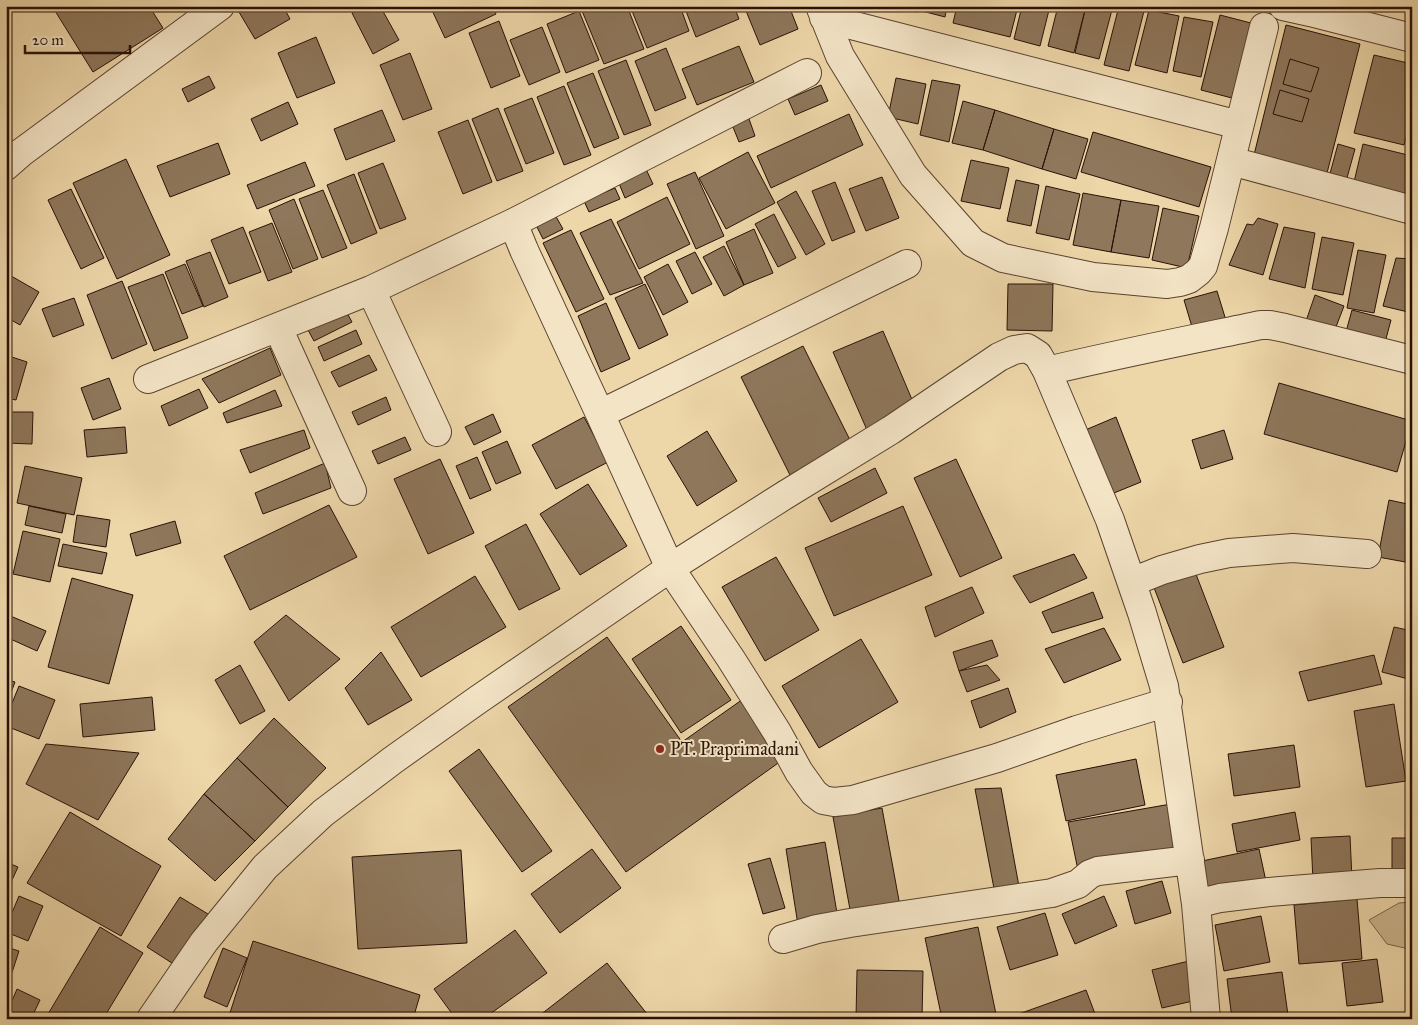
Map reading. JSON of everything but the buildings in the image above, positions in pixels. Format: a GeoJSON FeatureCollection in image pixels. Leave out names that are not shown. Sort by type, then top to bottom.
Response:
{"type":"FeatureCollection","features":[{"type":"Feature","properties":{"kind":"street"},"geometry":{"type":"LineString","coordinates":[[6,166],[22,152],[220,6]]}},
{"type":"Feature","properties":{"kind":"street"},"geometry":{"type":"LineString","coordinates":[[1283,6],[1412,38]]}},
{"type":"Feature","properties":{"kind":"street"},"geometry":{"type":"LineString","coordinates":[[822,12],[1239,125]]}},
{"type":"Feature","properties":{"kind":"street"},"geometry":{"type":"LineString","coordinates":[[822,12],[840,56],[913,175],[973,243],[1003,258],[1093,278],[1167,284],[1189,279],[1203,266],[1264,27]]}},
{"type":"Feature","properties":{"kind":"street"},"geometry":{"type":"LineString","coordinates":[[148,379],[371,290],[513,223],[807,73]]}},
{"type":"Feature","properties":{"kind":"street"},"geometry":{"type":"LineString","coordinates":[[1231,161],[1412,210]]}},
{"type":"Feature","properties":{"kind":"street"},"geometry":{"type":"LineString","coordinates":[[513,223],[670,568],[742,675],[814,794],[823,800],[834,802],[853,800],[997,758],[1077,730],[1168,702]]}},
{"type":"Feature","properties":{"kind":"street"},"geometry":{"type":"LineString","coordinates":[[600,414],[907,264]]}},
{"type":"Feature","properties":{"kind":"street"},"geometry":{"type":"LineString","coordinates":[[371,290],[437,432]]}},
{"type":"Feature","properties":{"kind":"street"},"geometry":{"type":"LineString","coordinates":[[1047,371],[1178,341],[1203,338],[1261,325],[1285,328],[1412,360]]}},
{"type":"Feature","properties":{"kind":"street"},"geometry":{"type":"LineString","coordinates":[[278,328],[352,490]]}},
{"type":"Feature","properties":{"kind":"street"},"geometry":{"type":"LineString","coordinates":[[151,1019],[204,942],[265,867],[323,813],[424,738],[670,568],[769,504],[891,430],[999,357],[1014,350],[1027,348],[1038,355],[1047,371],[1110,520],[1155,654],[1168,702],[1196,904],[1206,1019]]}},
{"type":"Feature","properties":{"kind":"street"},"geometry":{"type":"LineString","coordinates":[[1132,582],[1162,570],[1229,553],[1293,548],[1367,554]]}},
{"type":"Feature","properties":{"kind":"street"},"geometry":{"type":"LineString","coordinates":[[783,939],[842,924],[1052,893],[1078,884],[1090,874],[1098,871],[1190,860]]}},
{"type":"Feature","properties":{"kind":"street"},"geometry":{"type":"LineString","coordinates":[[1196,904],[1220,898],[1269,892],[1380,883],[1412,883]]}},
{"type":"Feature","properties":{"kind":"shaded area"},"geometry":{"type":"Polygon","coordinates":[[[1412,902],[1412,978],[1409,949],[1387,944],[1369,920],[1399,903],[1412,902]]]}},
{"type":"Feature","properties":{"kind":"place","name":"PT. Praprimadani"},"geometry":{"type":"Point","coordinates":[660,749]}}]}
